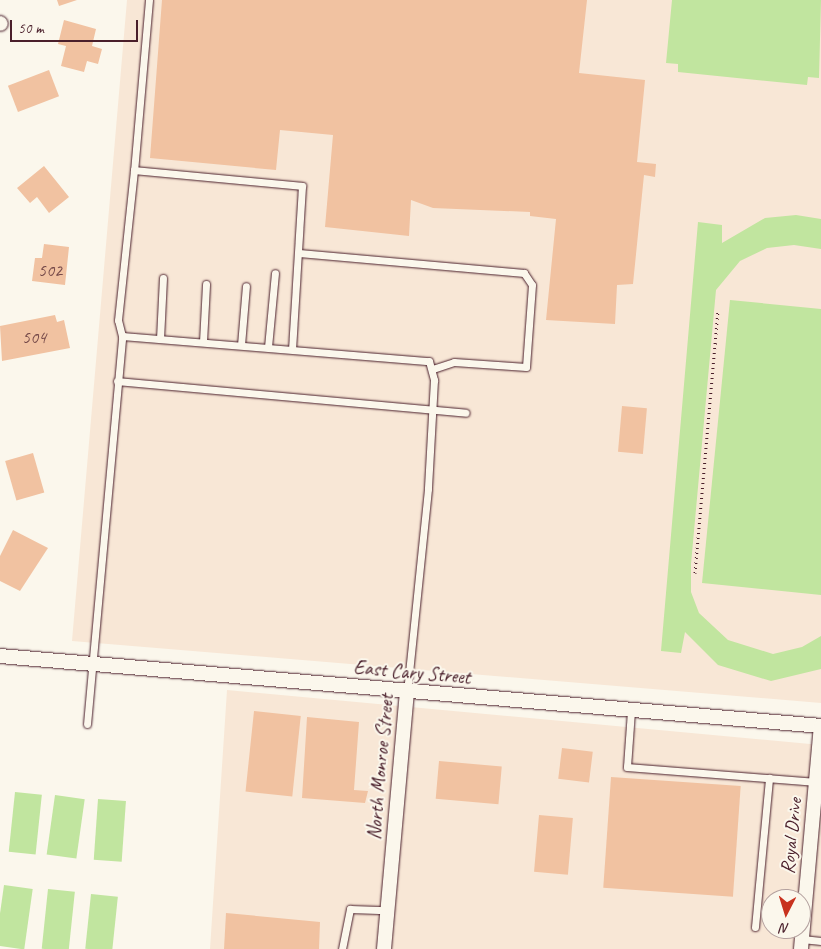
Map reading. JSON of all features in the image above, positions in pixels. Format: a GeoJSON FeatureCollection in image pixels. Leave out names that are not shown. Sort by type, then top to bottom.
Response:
{"type":"FeatureCollection","features":[{"type":"Feature","properties":{"kind":"street","name":"East Cary Street"},"geometry":{"type":"LineString","coordinates":[[0,656],[821,726]]}},
{"type":"Feature","properties":{"kind":"street","name":"North Monroe Street"},"geometry":{"type":"LineString","coordinates":[[384,949],[407,691]]}},
{"type":"Feature","properties":{"kind":"street","name":"Royal Drive"},"geometry":{"type":"LineString","coordinates":[[802,944],[821,726]]}},
{"type":"Feature","properties":{"kind":"lane"},"geometry":{"type":"LineString","coordinates":[[87,724],[122,336],[118,320],[149,0]]}},
{"type":"Feature","properties":{"kind":"lane"},"geometry":{"type":"LineString","coordinates":[[134,170],[302,186],[292,348]]}},
{"type":"Feature","properties":{"kind":"lane"},"geometry":{"type":"LineString","coordinates":[[122,336],[292,348],[429,361],[433,369],[454,362],[526,367],[532,285],[524,273],[299,253]]}},
{"type":"Feature","properties":{"kind":"lane"},"geometry":{"type":"LineString","coordinates":[[268,347],[275,272]]}},
{"type":"Feature","properties":{"kind":"lane"},"geometry":{"type":"LineString","coordinates":[[160,339],[163,278]]}},
{"type":"Feature","properties":{"kind":"lane"},"geometry":{"type":"LineString","coordinates":[[203,342],[206,284]]}},
{"type":"Feature","properties":{"kind":"lane"},"geometry":{"type":"LineString","coordinates":[[241,345],[246,286]]}},
{"type":"Feature","properties":{"kind":"lane","name":"North Monroe Street"},"geometry":{"type":"LineString","coordinates":[[407,691],[432,410],[433,369]]}},
{"type":"Feature","properties":{"kind":"lane"},"geometry":{"type":"LineString","coordinates":[[117,381],[466,413]]}},
{"type":"Feature","properties":{"kind":"lane"},"geometry":{"type":"LineString","coordinates":[[631,711],[627,767],[816,782]]}},
{"type":"Feature","properties":{"kind":"lane"},"geometry":{"type":"LineString","coordinates":[[755,927],[770,778]]}},
{"type":"Feature","properties":{"kind":"lane"},"geometry":{"type":"LineString","coordinates":[[342,949],[350,910],[386,910]]}},
{"type":"Feature","properties":{"kind":"lane"},"geometry":{"type":"LineString","coordinates":[[802,944],[821,941]]}},
{"type":"Feature","properties":{"kind":"path"},"geometry":{"type":"LineString","coordinates":[[695,573],[718,310]]}},
{"type":"Feature","properties":{"kind":"shaded area"},"geometry":{"type":"Polygon","coordinates":[[[127,0],[821,0],[821,703],[72,641],[127,0]]]}},
{"type":"Feature","properties":{"kind":"shaded area"},"geometry":{"type":"Polygon","coordinates":[[[227,690],[821,745],[821,949],[210,949],[227,690]]]}},
{"type":"Feature","properties":{"kind":"green space"},"geometry":{"type":"Polygon","coordinates":[[[672,0],[821,0],[819,78],[808,77],[807,85],[678,72],[678,64],[666,63],[672,0]]]}},
{"type":"Feature","properties":{"kind":"green space"},"geometry":{"type":"Polygon","coordinates":[[[796,215],[821,219],[821,249],[794,245],[767,248],[740,261],[716,290],[691,564],[691,592],[699,613],[728,640],[773,654],[802,647],[821,636],[821,669],[771,681],[718,665],[685,632],[681,653],[661,651],[698,222],[722,225],[722,243],[765,218],[796,215]]]}},
{"type":"Feature","properties":{"kind":"green space"},"geometry":{"type":"Polygon","coordinates":[[[730,300],[821,309],[821,595],[702,583],[730,300]]]}},
{"type":"Feature","properties":{"kind":"green space"},"geometry":{"type":"Polygon","coordinates":[[[15,792],[42,795],[36,854],[9,852],[15,792]]]}},
{"type":"Feature","properties":{"kind":"green space"},"geometry":{"type":"Polygon","coordinates":[[[55,795],[85,799],[76,859],[47,854],[55,795]]]}},
{"type":"Feature","properties":{"kind":"green space"},"geometry":{"type":"Polygon","coordinates":[[[98,799],[126,801],[122,862],[94,860],[98,799]]]}},
{"type":"Feature","properties":{"kind":"green space"},"geometry":{"type":"Polygon","coordinates":[[[4,885],[33,889],[24,949],[0,946],[0,913],[4,885]]]}},
{"type":"Feature","properties":{"kind":"green space"},"geometry":{"type":"Polygon","coordinates":[[[48,889],[75,892],[69,949],[42,949],[48,889]]]}},
{"type":"Feature","properties":{"kind":"green space"},"geometry":{"type":"Polygon","coordinates":[[[91,894],[118,897],[112,949],[85,949],[91,894]]]}},
{"type":"Feature","properties":{"kind":"building"},"geometry":{"type":"Polygon","coordinates":[[[57,0],[77,0],[59,6],[57,0]]]}},
{"type":"Feature","properties":{"kind":"building"},"geometry":{"type":"Polygon","coordinates":[[[162,0],[587,0],[579,73],[645,80],[637,162],[656,164],[655,177],[644,175],[633,284],[617,285],[615,324],[546,320],[556,219],[530,216],[530,212],[433,208],[411,200],[409,236],[325,227],[333,135],[280,130],[276,170],[150,158],[162,0]]]}},
{"type":"Feature","properties":{"kind":"building"},"geometry":{"type":"Polygon","coordinates":[[[64,20],[96,29],[92,46],[102,49],[98,64],[87,61],[84,72],[61,66],[66,46],[58,44],[64,20]]]}},
{"type":"Feature","properties":{"kind":"building"},"geometry":{"type":"Polygon","coordinates":[[[49,70],[59,96],[18,112],[8,86],[49,70]]]}},
{"type":"Feature","properties":{"kind":"building"},"geometry":{"type":"Polygon","coordinates":[[[44,166],[69,197],[49,213],[37,197],[30,203],[17,188],[44,166]]]}},
{"type":"Feature","properties":{"kind":"building"},"geometry":{"type":"Polygon","coordinates":[[[44,244],[69,247],[65,285],[32,281],[35,258],[42,258],[44,244]]]}},
{"type":"Feature","properties":{"kind":"building"},"geometry":{"type":"Polygon","coordinates":[[[55,315],[57,322],[64,320],[70,348],[2,361],[0,326],[55,315]]]}},
{"type":"Feature","properties":{"kind":"building"},"geometry":{"type":"Polygon","coordinates":[[[622,406],[647,408],[643,454],[618,452],[622,406]]]}},
{"type":"Feature","properties":{"kind":"building"},"geometry":{"type":"Polygon","coordinates":[[[33,453],[44,492],[16,500],[5,461],[33,453]]]}},
{"type":"Feature","properties":{"kind":"building"},"geometry":{"type":"Polygon","coordinates":[[[13,530],[48,548],[20,591],[0,581],[0,556],[13,530]]]}},
{"type":"Feature","properties":{"kind":"building"},"geometry":{"type":"Polygon","coordinates":[[[254,711],[301,716],[292,796],[246,792],[254,711]]]}},
{"type":"Feature","properties":{"kind":"building"},"geometry":{"type":"Polygon","coordinates":[[[307,717],[359,722],[354,790],[368,791],[365,803],[302,798],[307,717]]]}},
{"type":"Feature","properties":{"kind":"building"},"geometry":{"type":"Polygon","coordinates":[[[562,748],[593,752],[589,783],[558,779],[562,748]]]}},
{"type":"Feature","properties":{"kind":"building"},"geometry":{"type":"Polygon","coordinates":[[[439,761],[502,766],[498,804],[436,799],[439,761]]]}},
{"type":"Feature","properties":{"kind":"building"},"geometry":{"type":"Polygon","coordinates":[[[611,777],[741,786],[733,897],[603,888],[611,777]]]}},
{"type":"Feature","properties":{"kind":"building"},"geometry":{"type":"Polygon","coordinates":[[[539,815],[573,818],[568,875],[534,872],[539,815]]]}},
{"type":"Feature","properties":{"kind":"building"},"geometry":{"type":"Polygon","coordinates":[[[226,913],[320,922],[319,949],[224,949],[226,913]]]}}]}
